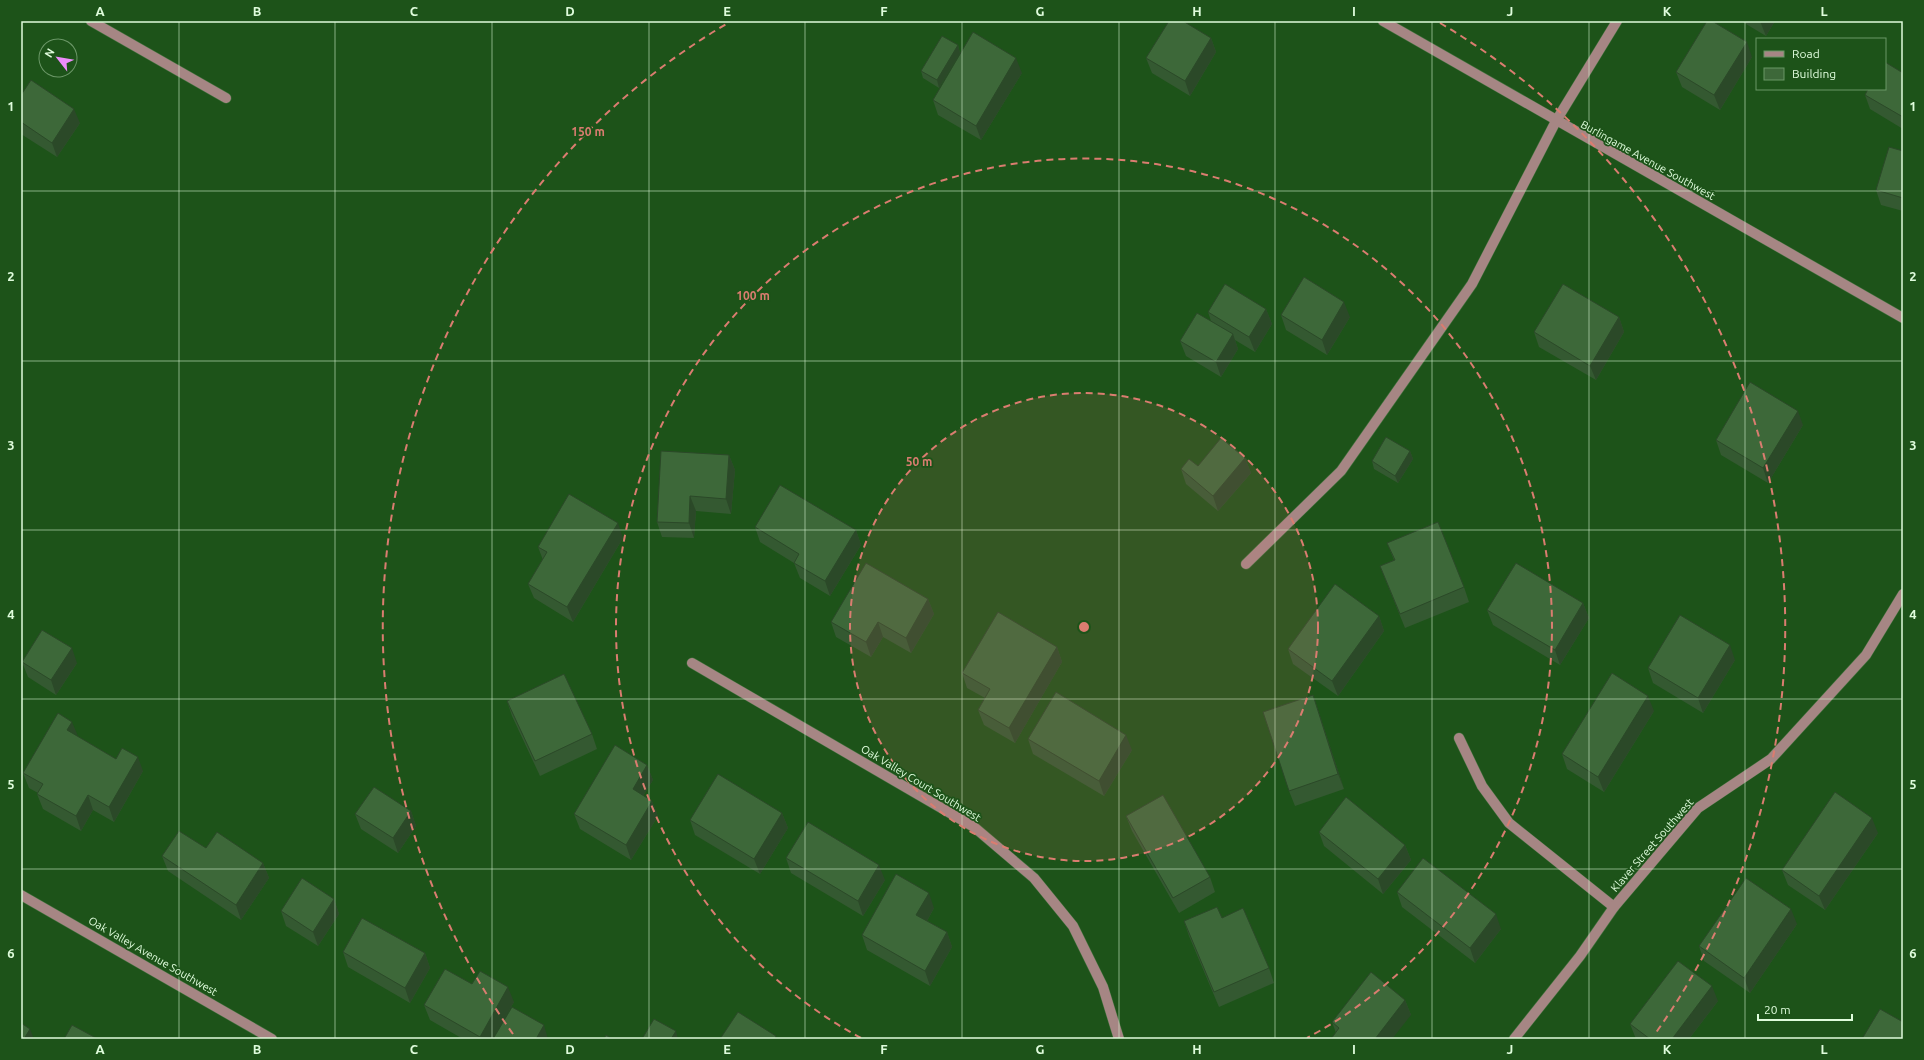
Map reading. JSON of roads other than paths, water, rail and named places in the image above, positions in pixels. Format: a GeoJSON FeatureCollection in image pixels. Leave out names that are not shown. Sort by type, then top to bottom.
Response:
{"type":"FeatureCollection","features":[{"type":"Feature","properties":{"kind":"street"},"geometry":{"type":"LineString","coordinates":[[91,21],[226,98]]}},
{"type":"Feature","properties":{"kind":"street","name":"Burlingame Avenue Southwest"},"geometry":{"type":"LineString","coordinates":[[1383,21],[1903,318]]}},
{"type":"Feature","properties":{"kind":"street"},"geometry":{"type":"LineString","coordinates":[[1246,564],[1341,471],[1472,284],[1556,121],[1617,21]]}},
{"type":"Feature","properties":{"kind":"street","name":"Klaver Street Southwest"},"geometry":{"type":"LineString","coordinates":[[1514,1039],[1580,956],[1614,907],[1698,808],[1772,759],[1866,655],[1903,594]]}},
{"type":"Feature","properties":{"kind":"street","name":"Oak Valley Court Southwest"},"geometry":{"type":"LineString","coordinates":[[692,663],[974,827],[1034,878],[1073,926],[1103,987],[1119,1039]]}},
{"type":"Feature","properties":{"kind":"street"},"geometry":{"type":"LineString","coordinates":[[1459,738],[1482,786],[1509,823],[1614,907]]}},
{"type":"Feature","properties":{"kind":"street","name":"Oak Valley Avenue Southwest"},"geometry":{"type":"LineString","coordinates":[[21,895],[272,1039]]}}]}
